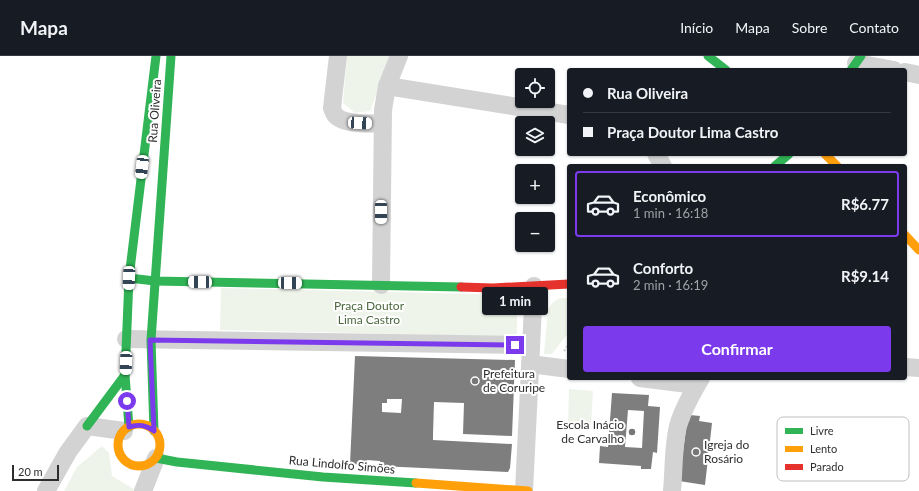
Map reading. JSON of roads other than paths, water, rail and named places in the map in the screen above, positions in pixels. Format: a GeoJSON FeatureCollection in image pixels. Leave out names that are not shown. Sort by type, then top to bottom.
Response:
{"type":"FeatureCollection","features":[{"type":"Feature","properties":{"kind":"street","name":"Rua Oliveira"},"geometry":{"type":"LineString","coordinates":[[126,429],[125,375],[129,278],[156,56]]}},
{"type":"Feature","properties":{"kind":"street","name":"Rua Oliveira"},"geometry":{"type":"LineString","coordinates":[[154,431],[150,340],[171,56]]}},
{"type":"Feature","properties":{"kind":"street"},"geometry":{"type":"LineString","coordinates":[[338,56],[332,108],[335,116],[340,120],[348,122],[382,124]]}},
{"type":"Feature","properties":{"kind":"street"},"geometry":{"type":"LineString","coordinates":[[381,285],[382,124],[384,97],[399,56]]}},
{"type":"Feature","properties":{"kind":"street"},"geometry":{"type":"LineString","coordinates":[[708,56],[723,68]]}},
{"type":"Feature","properties":{"kind":"street"},"geometry":{"type":"LineString","coordinates":[[856,63],[883,68]]}},
{"type":"Feature","properties":{"kind":"street"},"geometry":{"type":"LineString","coordinates":[[907,72],[919,75]]}},
{"type":"Feature","properties":{"kind":"street"},"geometry":{"type":"LineString","coordinates":[[387,86],[567,116]]}},
{"type":"Feature","properties":{"kind":"street"},"geometry":{"type":"LineString","coordinates":[[777,164],[787,156]]}},
{"type":"Feature","properties":{"kind":"street"},"geometry":{"type":"LineString","coordinates":[[827,156],[835,164]]}},
{"type":"Feature","properties":{"kind":"street"},"geometry":{"type":"LineString","coordinates":[[907,237],[919,250]]}},
{"type":"Feature","properties":{"kind":"street"},"geometry":{"type":"LineString","coordinates":[[129,278],[155,281],[493,288],[567,284]]}},
{"type":"Feature","properties":{"kind":"street"},"geometry":{"type":"LineString","coordinates":[[524,491],[534,286]]}},
{"type":"Feature","properties":{"kind":"street"},"geometry":{"type":"LineString","coordinates":[[126,339],[531,345]]}},
{"type":"Feature","properties":{"kind":"street"},"geometry":{"type":"LineString","coordinates":[[530,364],[567,369]]}},
{"type":"Feature","properties":{"kind":"street"},"geometry":{"type":"LineString","coordinates":[[907,367],[919,368]]}},
{"type":"Feature","properties":{"kind":"street"},"geometry":{"type":"LineString","coordinates":[[46,491],[68,452],[125,375]]}},
{"type":"Feature","properties":{"kind":"street"},"geometry":{"type":"LineString","coordinates":[[670,380],[699,382],[682,414],[678,426],[672,491]]}},
{"type":"Feature","properties":{"kind":"street"},"geometry":{"type":"LineString","coordinates":[[87,426],[126,429],[142,425],[154,431],[160,444],[159,451],[143,491]]}},
{"type":"Feature","properties":{"kind":"street"},"geometry":{"type":"LineString","coordinates":[[126,429],[118,443],[118,450],[125,461],[131,465],[144,466],[156,458]]}},
{"type":"Feature","properties":{"kind":"street","name":"Rua Lindolfo Simões"},"geometry":{"type":"LineString","coordinates":[[156,458],[177,462],[322,480],[528,491]]}},
{"type":"Feature","properties":{"kind":"place","name":"Prefeitura de Coruripe"},"geometry":{"type":"Point","coordinates":[475,381]}},
{"type":"Feature","properties":{"kind":"place","name":"Escola Inácio de Carvalho"},"geometry":{"type":"Point","coordinates":[632,432]}},
{"type":"Feature","properties":{"kind":"place","name":"Igreja do Rosário"},"geometry":{"type":"Point","coordinates":[696,452]}},
{"type":"Feature","properties":{"kind":"park label","name":"Praça Doutor Lima Castro"},"geometry":{"type":"Point","coordinates":[369,313]}}]}
